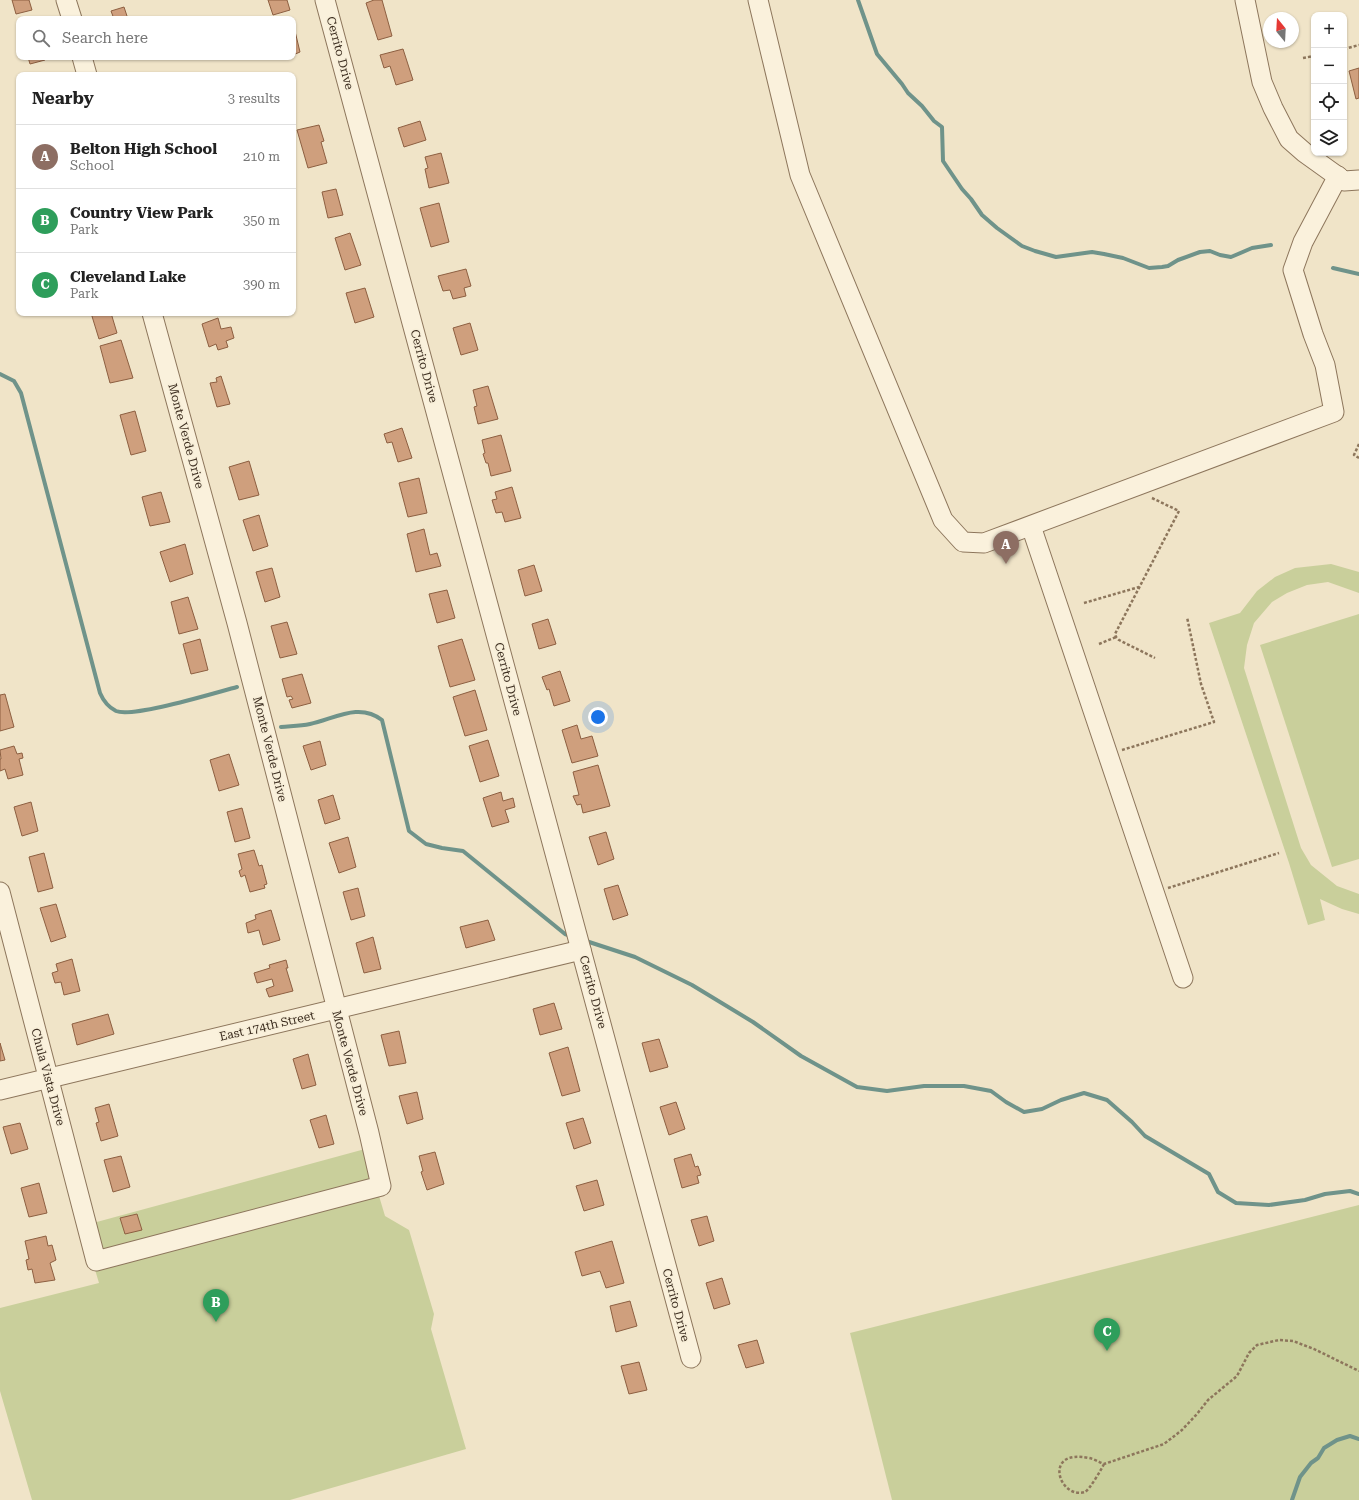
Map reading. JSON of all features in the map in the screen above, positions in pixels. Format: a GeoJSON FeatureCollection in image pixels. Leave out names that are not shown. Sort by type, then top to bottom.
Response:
{"type":"FeatureCollection","features":[{"type":"Feature","properties":{"kind":"street"},"geometry":{"type":"LineString","coordinates":[[66,0],[71,16]]}},
{"type":"Feature","properties":{"kind":"street","name":"Cerrito Drive"},"geometry":{"type":"LineString","coordinates":[[325,0],[690,1358]]}},
{"type":"Feature","properties":{"kind":"street"},"geometry":{"type":"LineString","coordinates":[[758,0],[800,175],[943,520],[963,542],[984,543],[1334,412],[1325,365],[1313,334],[1293,270],[1303,242],[1338,176]]}},
{"type":"Feature","properties":{"kind":"street"},"geometry":{"type":"LineString","coordinates":[[1245,0],[1262,82],[1289,139],[1305,153],[1344,181],[1359,180]]}},
{"type":"Feature","properties":{"kind":"street"},"geometry":{"type":"LineString","coordinates":[[83,60],[86,72]]}},
{"type":"Feature","properties":{"kind":"street","name":"Monte Verde Drive"},"geometry":{"type":"LineString","coordinates":[[96,1261],[381,1186],[237,623],[153,316]]}},
{"type":"Feature","properties":{"kind":"street"},"geometry":{"type":"LineString","coordinates":[[1031,526],[1183,978]]}},
{"type":"Feature","properties":{"kind":"street","name":"Chula Vista Drive"},"geometry":{"type":"LineString","coordinates":[[0,892],[96,1261]]}},
{"type":"Feature","properties":{"kind":"street","name":"East 174th Street"},"geometry":{"type":"LineString","coordinates":[[0,1090],[581,950]]}},
{"type":"Feature","properties":{"kind":"path"},"geometry":{"type":"LineString","coordinates":[[1347,48],[1359,45]]}},
{"type":"Feature","properties":{"kind":"path"},"geometry":{"type":"LineString","coordinates":[[1304,58],[1311,57]]}},
{"type":"Feature","properties":{"kind":"path"},"geometry":{"type":"LineString","coordinates":[[1359,444],[1354,455],[1359,458]]}},
{"type":"Feature","properties":{"kind":"path"},"geometry":{"type":"LineString","coordinates":[[1116,638],[1115,634],[1179,511],[1152,498]]}},
{"type":"Feature","properties":{"kind":"path"},"geometry":{"type":"LineString","coordinates":[[1084,603],[1140,586]]}},
{"type":"Feature","properties":{"kind":"path"},"geometry":{"type":"LineString","coordinates":[[1108,754],[1214,722],[1201,684],[1186,617]]}},
{"type":"Feature","properties":{"kind":"path"},"geometry":{"type":"LineString","coordinates":[[1099,644],[1116,638],[1154,658]]}},
{"type":"Feature","properties":{"kind":"path"},"geometry":{"type":"LineString","coordinates":[[1154,893],[1279,853]]}},
{"type":"Feature","properties":{"kind":"path"},"geometry":{"type":"LineString","coordinates":[[1104,1464],[1100,1473],[1086,1492],[1076,1494],[1069,1491],[1063,1486],[1059,1478],[1059,1469],[1063,1463],[1073,1458],[1090,1458],[1104,1464],[1164,1444],[1187,1424],[1208,1400],[1237,1376],[1249,1353],[1257,1346],[1279,1340],[1294,1341],[1359,1371]]}},
{"type":"Feature","properties":{"kind":"green space"},"geometry":{"type":"Polygon","coordinates":[[[1331,564],[1359,572],[1359,593],[1328,582],[1307,585],[1287,593],[1272,602],[1254,623],[1247,645],[1244,668],[1301,848],[1311,865],[1337,886],[1359,894],[1359,914],[1342,909],[1320,899],[1325,920],[1308,925],[1289,863],[1209,623],[1240,613],[1257,591],[1275,577],[1295,568],[1331,564]]]}},
{"type":"Feature","properties":{"kind":"green space"},"geometry":{"type":"Polygon","coordinates":[[[1359,614],[1359,859],[1332,867],[1260,645],[1359,614]]]}},
{"type":"Feature","properties":{"kind":"green space"},"geometry":{"type":"Polygon","coordinates":[[[365,1149],[385,1216],[409,1230],[434,1314],[431,1329],[466,1449],[290,1500],[32,1500],[0,1391],[0,1308],[99,1283],[82,1226],[365,1149]]]}},
{"type":"Feature","properties":{"kind":"green space"},"geometry":{"type":"Polygon","coordinates":[[[1359,1205],[1359,1500],[892,1500],[850,1333],[1359,1205]]]}},
{"type":"Feature","properties":{"kind":"building"},"geometry":{"type":"Polygon","coordinates":[[[12,0],[29,0],[32,10],[16,14],[12,0]]]}},
{"type":"Feature","properties":{"kind":"building"},"geometry":{"type":"Polygon","coordinates":[[[268,0],[287,0],[290,10],[273,15],[268,0]]]}},
{"type":"Feature","properties":{"kind":"building"},"geometry":{"type":"Polygon","coordinates":[[[374,0],[382,0],[392,36],[378,40],[366,3],[374,0]]]}},
{"type":"Feature","properties":{"kind":"building"},"geometry":{"type":"Polygon","coordinates":[[[124,7],[127,16],[113,16],[111,11],[124,7]]]}},
{"type":"Feature","properties":{"kind":"building"},"geometry":{"type":"Polygon","coordinates":[[[296,35],[300,52],[296,54],[296,35]]]}},
{"type":"Feature","properties":{"kind":"building"},"geometry":{"type":"Polygon","coordinates":[[[403,49],[413,80],[396,85],[390,66],[384,68],[380,55],[403,49]]]}},
{"type":"Feature","properties":{"kind":"building"},"geometry":{"type":"Polygon","coordinates":[[[29,60],[45,60],[30,64],[29,60]]]}},
{"type":"Feature","properties":{"kind":"building"},"geometry":{"type":"Polygon","coordinates":[[[1359,68],[1359,98],[1356,99],[1349,71],[1359,68]]]}},
{"type":"Feature","properties":{"kind":"building"},"geometry":{"type":"Polygon","coordinates":[[[420,121],[426,140],[404,147],[398,128],[420,121]]]}},
{"type":"Feature","properties":{"kind":"building"},"geometry":{"type":"Polygon","coordinates":[[[319,125],[324,141],[321,142],[327,163],[308,168],[297,130],[319,125]]]}},
{"type":"Feature","properties":{"kind":"building"},"geometry":{"type":"Polygon","coordinates":[[[441,153],[449,183],[429,188],[425,169],[428,168],[425,157],[441,153]]]}},
{"type":"Feature","properties":{"kind":"building"},"geometry":{"type":"Polygon","coordinates":[[[336,189],[343,215],[328,218],[322,192],[336,189]]]}},
{"type":"Feature","properties":{"kind":"building"},"geometry":{"type":"Polygon","coordinates":[[[439,203],[449,242],[431,247],[420,208],[439,203]]]}},
{"type":"Feature","properties":{"kind":"building"},"geometry":{"type":"Polygon","coordinates":[[[350,233],[361,265],[345,270],[335,238],[350,233]]]}},
{"type":"Feature","properties":{"kind":"building"},"geometry":{"type":"Polygon","coordinates":[[[466,269],[471,286],[464,288],[466,296],[453,299],[450,290],[443,291],[438,276],[466,269]]]}},
{"type":"Feature","properties":{"kind":"building"},"geometry":{"type":"Polygon","coordinates":[[[365,288],[374,317],[355,323],[346,293],[365,288]]]}},
{"type":"Feature","properties":{"kind":"building"},"geometry":{"type":"Polygon","coordinates":[[[92,316],[112,316],[117,333],[99,339],[92,316]]]}},
{"type":"Feature","properties":{"kind":"building"},"geometry":{"type":"Polygon","coordinates":[[[218,318],[221,329],[231,327],[234,338],[226,341],[228,347],[218,350],[216,344],[209,347],[202,324],[218,318]]]}},
{"type":"Feature","properties":{"kind":"building"},"geometry":{"type":"Polygon","coordinates":[[[470,323],[478,350],[461,355],[453,328],[470,323]]]}},
{"type":"Feature","properties":{"kind":"building"},"geometry":{"type":"Polygon","coordinates":[[[121,340],[133,378],[110,383],[100,346],[121,340]]]}},
{"type":"Feature","properties":{"kind":"building"},"geometry":{"type":"Polygon","coordinates":[[[221,376],[230,404],[217,407],[210,383],[217,382],[216,378],[221,376]]]}},
{"type":"Feature","properties":{"kind":"building"},"geometry":{"type":"Polygon","coordinates":[[[488,386],[498,419],[478,424],[474,407],[477,406],[473,390],[488,386]]]}},
{"type":"Feature","properties":{"kind":"building"},"geometry":{"type":"Polygon","coordinates":[[[135,411],[146,451],[131,455],[120,415],[135,411]]]}},
{"type":"Feature","properties":{"kind":"building"},"geometry":{"type":"Polygon","coordinates":[[[402,428],[412,458],[398,462],[392,442],[387,443],[384,434],[402,428]]]}},
{"type":"Feature","properties":{"kind":"building"},"geometry":{"type":"Polygon","coordinates":[[[501,435],[511,471],[491,476],[488,463],[486,463],[483,454],[485,453],[482,440],[501,435]]]}},
{"type":"Feature","properties":{"kind":"building"},"geometry":{"type":"Polygon","coordinates":[[[249,461],[259,495],[239,500],[229,467],[249,461]]]}},
{"type":"Feature","properties":{"kind":"building"},"geometry":{"type":"Polygon","coordinates":[[[419,478],[427,513],[408,517],[399,483],[419,478]]]}},
{"type":"Feature","properties":{"kind":"building"},"geometry":{"type":"Polygon","coordinates":[[[512,487],[521,518],[505,522],[502,512],[496,513],[492,500],[497,499],[495,492],[512,487]]]}},
{"type":"Feature","properties":{"kind":"building"},"geometry":{"type":"Polygon","coordinates":[[[161,492],[170,522],[150,526],[142,497],[161,492]]]}},
{"type":"Feature","properties":{"kind":"building"},"geometry":{"type":"Polygon","coordinates":[[[259,515],[268,546],[253,551],[243,520],[259,515]]]}},
{"type":"Feature","properties":{"kind":"building"},"geometry":{"type":"Polygon","coordinates":[[[424,529],[430,555],[437,553],[441,566],[416,572],[407,534],[424,529]]]}},
{"type":"Feature","properties":{"kind":"building"},"geometry":{"type":"Polygon","coordinates":[[[185,544],[193,574],[170,582],[160,552],[185,544]]]}},
{"type":"Feature","properties":{"kind":"building"},"geometry":{"type":"Polygon","coordinates":[[[534,565],[542,591],[525,596],[518,570],[534,565]]]}},
{"type":"Feature","properties":{"kind":"building"},"geometry":{"type":"Polygon","coordinates":[[[272,568],[280,597],[265,602],[256,572],[272,568]]]}},
{"type":"Feature","properties":{"kind":"building"},"geometry":{"type":"Polygon","coordinates":[[[447,590],[455,618],[437,623],[429,594],[447,590]]]}},
{"type":"Feature","properties":{"kind":"building"},"geometry":{"type":"Polygon","coordinates":[[[188,597],[198,629],[179,634],[171,602],[188,597]]]}},
{"type":"Feature","properties":{"kind":"building"},"geometry":{"type":"Polygon","coordinates":[[[548,619],[556,644],[539,649],[532,624],[548,619]]]}},
{"type":"Feature","properties":{"kind":"building"},"geometry":{"type":"Polygon","coordinates":[[[287,622],[297,654],[280,658],[271,626],[287,622]]]}},
{"type":"Feature","properties":{"kind":"building"},"geometry":{"type":"Polygon","coordinates":[[[200,639],[208,670],[191,674],[183,644],[200,639]]]}},
{"type":"Feature","properties":{"kind":"building"},"geometry":{"type":"Polygon","coordinates":[[[462,639],[475,680],[450,687],[438,646],[462,639]]]}},
{"type":"Feature","properties":{"kind":"building"},"geometry":{"type":"Polygon","coordinates":[[[560,671],[570,701],[554,706],[549,689],[547,690],[542,677],[560,671]]]}},
{"type":"Feature","properties":{"kind":"building"},"geometry":{"type":"Polygon","coordinates":[[[302,674],[311,703],[292,708],[289,700],[293,699],[291,696],[287,697],[282,679],[302,674]]]}},
{"type":"Feature","properties":{"kind":"building"},"geometry":{"type":"Polygon","coordinates":[[[475,690],[487,730],[465,736],[453,697],[475,690]]]}},
{"type":"Feature","properties":{"kind":"building"},"geometry":{"type":"Polygon","coordinates":[[[5,694],[14,727],[0,731],[0,695],[5,694]]]}},
{"type":"Feature","properties":{"kind":"building"},"geometry":{"type":"Polygon","coordinates":[[[577,725],[581,739],[592,736],[598,756],[572,763],[562,730],[577,725]]]}},
{"type":"Feature","properties":{"kind":"building"},"geometry":{"type":"Polygon","coordinates":[[[488,740],[499,776],[480,782],[469,746],[488,740]]]}},
{"type":"Feature","properties":{"kind":"building"},"geometry":{"type":"Polygon","coordinates":[[[320,741],[326,765],[311,770],[303,746],[320,741]]]}},
{"type":"Feature","properties":{"kind":"building"},"geometry":{"type":"Polygon","coordinates":[[[14,746],[17,754],[22,753],[23,758],[19,759],[23,775],[8,779],[5,769],[0,771],[0,750],[14,746]]]}},
{"type":"Feature","properties":{"kind":"building"},"geometry":{"type":"Polygon","coordinates":[[[229,754],[239,785],[219,791],[210,760],[229,754]]]}},
{"type":"Feature","properties":{"kind":"building"},"geometry":{"type":"Polygon","coordinates":[[[598,765],[610,806],[583,813],[581,804],[577,805],[573,796],[579,795],[573,772],[598,765]]]}},
{"type":"Feature","properties":{"kind":"building"},"geometry":{"type":"Polygon","coordinates":[[[501,792],[503,801],[513,798],[515,807],[505,810],[509,822],[492,827],[483,798],[501,792]]]}},
{"type":"Feature","properties":{"kind":"building"},"geometry":{"type":"Polygon","coordinates":[[[333,795],[340,819],[325,824],[318,800],[333,795]]]}},
{"type":"Feature","properties":{"kind":"building"},"geometry":{"type":"Polygon","coordinates":[[[31,802],[38,831],[22,836],[14,807],[31,802]]]}},
{"type":"Feature","properties":{"kind":"building"},"geometry":{"type":"Polygon","coordinates":[[[242,808],[250,838],[235,842],[227,812],[242,808]]]}},
{"type":"Feature","properties":{"kind":"building"},"geometry":{"type":"Polygon","coordinates":[[[606,832],[614,859],[598,865],[589,837],[606,832]]]}},
{"type":"Feature","properties":{"kind":"building"},"geometry":{"type":"Polygon","coordinates":[[[348,837],[356,867],[339,873],[329,843],[348,837]]]}},
{"type":"Feature","properties":{"kind":"building"},"geometry":{"type":"Polygon","coordinates":[[[254,850],[259,866],[262,865],[267,884],[264,885],[265,888],[250,892],[245,875],[241,877],[239,871],[242,869],[238,854],[254,850]]]}},
{"type":"Feature","properties":{"kind":"building"},"geometry":{"type":"Polygon","coordinates":[[[44,853],[53,888],[38,892],[29,857],[44,853]]]}},
{"type":"Feature","properties":{"kind":"building"},"geometry":{"type":"Polygon","coordinates":[[[618,885],[628,915],[613,920],[604,889],[618,885]]]}},
{"type":"Feature","properties":{"kind":"building"},"geometry":{"type":"Polygon","coordinates":[[[358,888],[365,916],[351,920],[343,892],[358,888]]]}},
{"type":"Feature","properties":{"kind":"building"},"geometry":{"type":"Polygon","coordinates":[[[56,904],[66,937],[51,942],[40,908],[56,904]]]}},
{"type":"Feature","properties":{"kind":"building"},"geometry":{"type":"Polygon","coordinates":[[[271,910],[280,940],[263,945],[259,930],[248,933],[246,923],[256,919],[255,915],[271,910]]]}},
{"type":"Feature","properties":{"kind":"building"},"geometry":{"type":"Polygon","coordinates":[[[488,920],[495,940],[466,948],[460,927],[488,920]]]}},
{"type":"Feature","properties":{"kind":"building"},"geometry":{"type":"Polygon","coordinates":[[[373,937],[381,969],[364,973],[356,943],[373,937]]]}},
{"type":"Feature","properties":{"kind":"building"},"geometry":{"type":"Polygon","coordinates":[[[72,959],[80,991],[64,995],[61,982],[55,983],[52,973],[58,971],[56,964],[72,959]]]}},
{"type":"Feature","properties":{"kind":"building"},"geometry":{"type":"Polygon","coordinates":[[[286,960],[288,968],[286,968],[293,991],[269,997],[266,989],[274,986],[272,979],[257,983],[254,973],[270,968],[269,965],[286,960]]]}},
{"type":"Feature","properties":{"kind":"building"},"geometry":{"type":"Polygon","coordinates":[[[554,1003],[562,1029],[540,1035],[533,1009],[554,1003]]]}},
{"type":"Feature","properties":{"kind":"building"},"geometry":{"type":"Polygon","coordinates":[[[108,1014],[114,1034],[77,1045],[72,1024],[108,1014]]]}},
{"type":"Feature","properties":{"kind":"building"},"geometry":{"type":"Polygon","coordinates":[[[399,1031],[406,1063],[389,1066],[381,1035],[399,1031]]]}},
{"type":"Feature","properties":{"kind":"building"},"geometry":{"type":"Polygon","coordinates":[[[659,1039],[668,1067],[650,1072],[642,1043],[659,1039]]]}},
{"type":"Feature","properties":{"kind":"building"},"geometry":{"type":"Polygon","coordinates":[[[0,1043],[5,1060],[0,1061],[0,1043]]]}},
{"type":"Feature","properties":{"kind":"building"},"geometry":{"type":"Polygon","coordinates":[[[568,1047],[580,1091],[562,1096],[549,1053],[568,1047]]]}},
{"type":"Feature","properties":{"kind":"building"},"geometry":{"type":"Polygon","coordinates":[[[308,1054],[316,1085],[302,1089],[293,1059],[308,1054]]]}},
{"type":"Feature","properties":{"kind":"building"},"geometry":{"type":"Polygon","coordinates":[[[417,1092],[423,1119],[407,1124],[399,1096],[417,1092]]]}},
{"type":"Feature","properties":{"kind":"building"},"geometry":{"type":"Polygon","coordinates":[[[676,1102],[685,1129],[669,1135],[660,1107],[676,1102]]]}},
{"type":"Feature","properties":{"kind":"building"},"geometry":{"type":"Polygon","coordinates":[[[109,1104],[118,1136],[101,1141],[96,1123],[99,1122],[95,1108],[109,1104]]]}},
{"type":"Feature","properties":{"kind":"building"},"geometry":{"type":"Polygon","coordinates":[[[326,1115],[334,1144],[319,1148],[310,1120],[326,1115]]]}},
{"type":"Feature","properties":{"kind":"building"},"geometry":{"type":"Polygon","coordinates":[[[583,1118],[591,1143],[574,1149],[566,1123],[583,1118]]]}},
{"type":"Feature","properties":{"kind":"building"},"geometry":{"type":"Polygon","coordinates":[[[20,1123],[28,1149],[11,1154],[3,1127],[20,1123]]]}},
{"type":"Feature","properties":{"kind":"building"},"geometry":{"type":"Polygon","coordinates":[[[435,1152],[444,1184],[427,1190],[421,1172],[423,1171],[419,1156],[435,1152]]]}},
{"type":"Feature","properties":{"kind":"building"},"geometry":{"type":"Polygon","coordinates":[[[691,1154],[695,1167],[698,1166],[701,1175],[697,1176],[699,1183],[682,1188],[674,1159],[691,1154]]]}},
{"type":"Feature","properties":{"kind":"building"},"geometry":{"type":"Polygon","coordinates":[[[121,1156],[130,1187],[113,1192],[104,1160],[121,1156]]]}},
{"type":"Feature","properties":{"kind":"building"},"geometry":{"type":"Polygon","coordinates":[[[597,1180],[604,1205],[584,1211],[576,1186],[597,1180]]]}},
{"type":"Feature","properties":{"kind":"building"},"geometry":{"type":"Polygon","coordinates":[[[39,1183],[47,1213],[29,1217],[21,1188],[39,1183]]]}},
{"type":"Feature","properties":{"kind":"building"},"geometry":{"type":"Polygon","coordinates":[[[137,1214],[142,1230],[125,1234],[120,1218],[137,1214]]]}},
{"type":"Feature","properties":{"kind":"building"},"geometry":{"type":"Polygon","coordinates":[[[707,1216],[714,1241],[699,1246],[691,1220],[707,1216]]]}},
{"type":"Feature","properties":{"kind":"building"},"geometry":{"type":"Polygon","coordinates":[[[46,1236],[48,1246],[52,1245],[56,1260],[50,1263],[55,1280],[35,1283],[32,1269],[28,1270],[26,1260],[29,1259],[25,1241],[46,1236]]]}},
{"type":"Feature","properties":{"kind":"building"},"geometry":{"type":"Polygon","coordinates":[[[612,1241],[624,1283],[606,1288],[600,1271],[582,1276],[575,1252],[612,1241]]]}},
{"type":"Feature","properties":{"kind":"building"},"geometry":{"type":"Polygon","coordinates":[[[722,1278],[730,1304],[714,1309],[706,1283],[722,1278]]]}},
{"type":"Feature","properties":{"kind":"building"},"geometry":{"type":"Polygon","coordinates":[[[630,1301],[637,1326],[616,1332],[610,1306],[630,1301]]]}},
{"type":"Feature","properties":{"kind":"building"},"geometry":{"type":"Polygon","coordinates":[[[757,1340],[764,1363],[746,1368],[738,1345],[757,1340]]]}},
{"type":"Feature","properties":{"kind":"building"},"geometry":{"type":"Polygon","coordinates":[[[639,1362],[647,1390],[629,1394],[621,1366],[639,1362]]]}},
{"type":"Feature","properties":{"kind":"waterway"},"geometry":{"type":"LineString","coordinates":[[858,0],[877,54],[908,93],[922,106],[934,121],[942,127],[943,161],[982,215],[1022,246],[1056,257],[1092,252],[1104,254],[1123,258],[1149,268],[1168,266],[1178,260],[1200,252],[1210,251],[1231,257],[1252,248],[1271,245]]}},
{"type":"Feature","properties":{"kind":"waterway"},"geometry":{"type":"LineString","coordinates":[[1333,268],[1359,274]]}},
{"type":"Feature","properties":{"kind":"waterway"},"geometry":{"type":"LineString","coordinates":[[0,374],[14,381],[21,393],[100,693],[104,701],[116,711],[139,711],[174,704],[237,687]]}},
{"type":"Feature","properties":{"kind":"waterway"},"geometry":{"type":"LineString","coordinates":[[281,727],[310,724],[346,713],[355,712],[364,712],[382,720],[409,831],[426,844],[463,851],[565,934],[571,936]]}},
{"type":"Feature","properties":{"kind":"waterway"},"geometry":{"type":"LineString","coordinates":[[583,940],[635,957],[692,985],[753,1022],[801,1056],[857,1087],[887,1091],[924,1086],[964,1086],[991,1091],[1006,1102],[1024,1112],[1042,1109],[1061,1100],[1084,1093],[1107,1100],[1132,1122],[1145,1136],[1209,1174],[1218,1192],[1236,1203],[1269,1205],[1305,1200],[1325,1194],[1350,1191],[1359,1194]]}},
{"type":"Feature","properties":{"kind":"waterway"},"geometry":{"type":"LineString","coordinates":[[1292,1500],[1300,1477],[1311,1463],[1318,1458],[1324,1448],[1337,1440],[1350,1436],[1359,1439]]}},
{"type":"Feature","properties":{"kind":"place","name":"Belton High School"},"geometry":{"type":"Point","coordinates":[1006,564]}},
{"type":"Feature","properties":{"kind":"place","name":"Country View Park"},"geometry":{"type":"Point","coordinates":[216,1322]}},
{"type":"Feature","properties":{"kind":"place","name":"Cleveland Lake"},"geometry":{"type":"Point","coordinates":[1107,1351]}}]}
